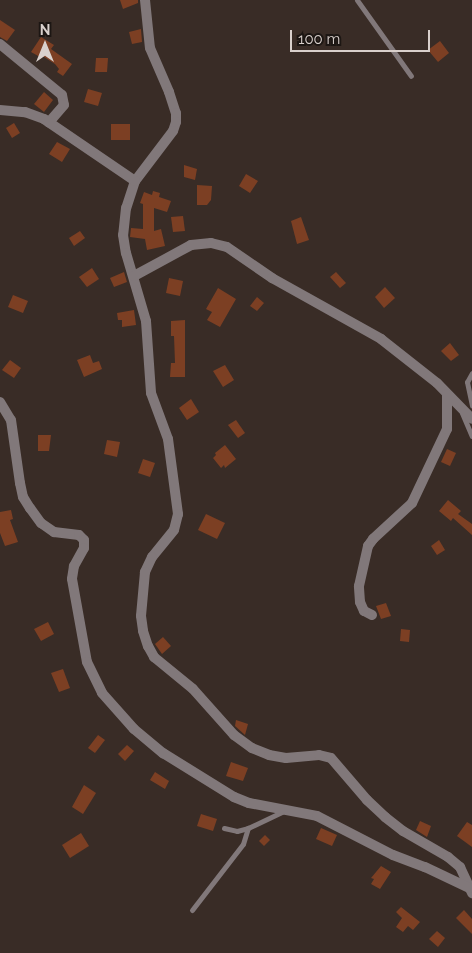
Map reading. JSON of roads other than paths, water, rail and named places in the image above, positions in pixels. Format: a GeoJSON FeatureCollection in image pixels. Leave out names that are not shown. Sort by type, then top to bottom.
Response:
{"type":"FeatureCollection","features":[{"type":"Feature","properties":{"kind":"street"},"geometry":{"type":"LineString","coordinates":[[145,0],[150,48],[169,92],[176,113],[176,122],[173,131],[136,181],[126,208],[123,227],[126,253],[146,321],[151,392],[168,439],[178,514],[174,530],[152,557],[145,572],[141,616],[148,646],[154,657],[193,689],[234,736],[252,748],[269,755],[286,758],[320,755],[331,758],[367,800],[385,817],[403,831],[448,857],[460,867],[470,891]]}},
{"type":"Feature","properties":{"kind":"street"},"geometry":{"type":"LineString","coordinates":[[0,44],[62,95],[64,105],[50,122]]}},
{"type":"Feature","properties":{"kind":"street"},"geometry":{"type":"LineString","coordinates":[[0,110],[25,112],[50,122],[136,181]]}},
{"type":"Feature","properties":{"kind":"street"},"geometry":{"type":"LineString","coordinates":[[134,276],[192,245],[205,242],[219,244],[246,259],[272,278],[381,339],[411,361],[472,419]]}},
{"type":"Feature","properties":{"kind":"street"},"geometry":{"type":"LineString","coordinates":[[372,615],[364,611],[360,602],[359,586],[368,546],[373,539],[412,503],[447,429],[447,394]]}},
{"type":"Feature","properties":{"kind":"street"},"geometry":{"type":"LineString","coordinates":[[0,402],[11,420],[23,497],[41,523],[54,532],[79,535],[84,540],[84,548],[74,566],[72,579],[87,662],[102,693],[148,741],[218,789],[249,803],[317,816],[336,824],[393,855],[425,867],[470,891]]}},
{"type":"Feature","properties":{"kind":"lane"},"geometry":{"type":"LineString","coordinates":[[357,0],[411,76]]}},
{"type":"Feature","properties":{"kind":"lane"},"geometry":{"type":"LineString","coordinates":[[472,373],[467,382],[472,405]]}},
{"type":"Feature","properties":{"kind":"lane"},"geometry":{"type":"LineString","coordinates":[[460,408],[472,436]]}},
{"type":"Feature","properties":{"kind":"lane"},"geometry":{"type":"LineString","coordinates":[[224,828],[237,831],[248,828],[288,809]]}},
{"type":"Feature","properties":{"kind":"lane"},"geometry":{"type":"LineString","coordinates":[[192,910],[243,844],[248,828]]}}]}
